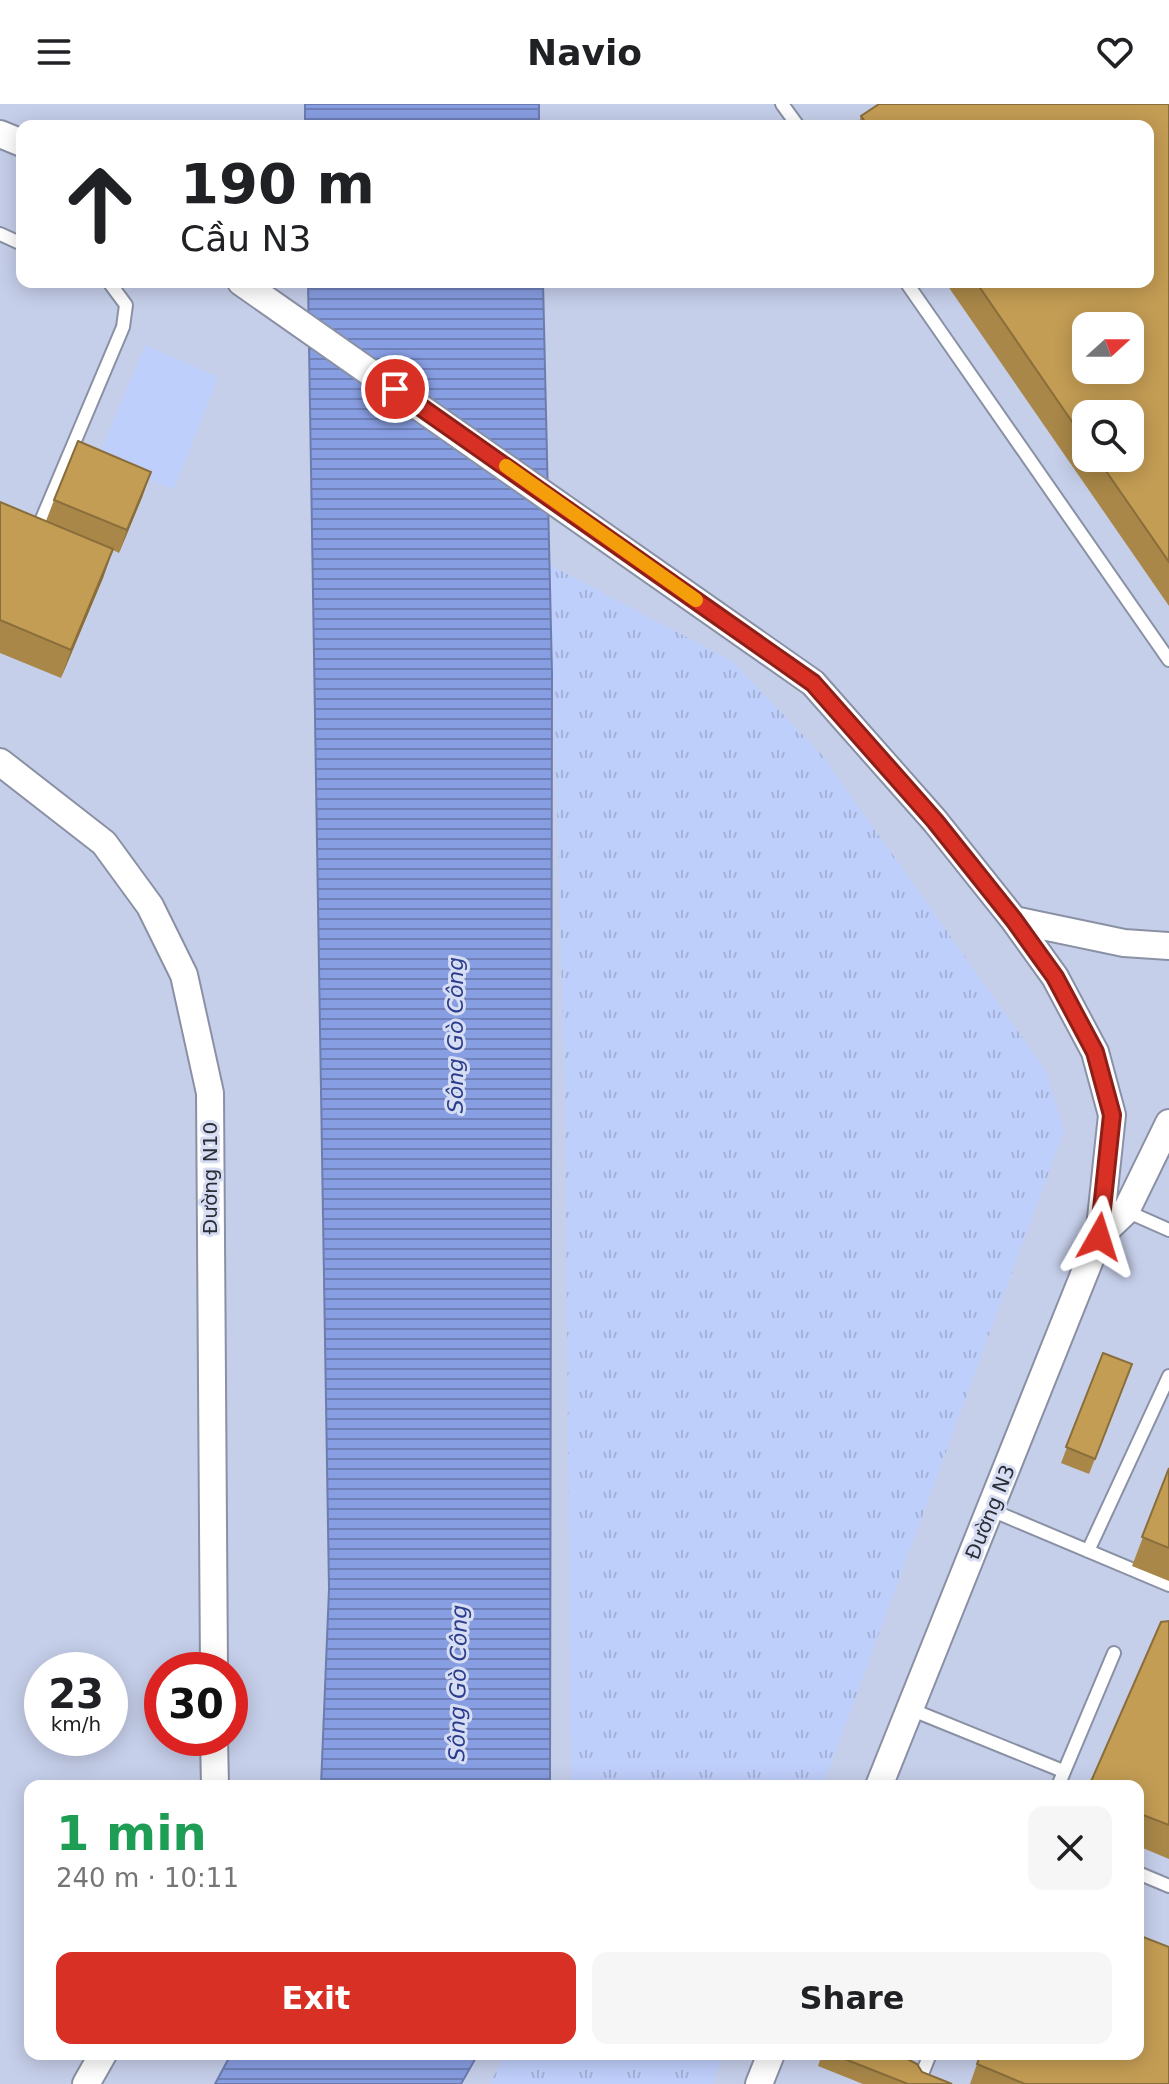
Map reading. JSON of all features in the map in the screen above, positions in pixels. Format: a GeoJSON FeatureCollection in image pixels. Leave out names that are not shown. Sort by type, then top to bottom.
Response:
{"type":"FeatureCollection","features":[{"type":"Feature","properties":{"kind":"street","name":"Đường N3"},"geometry":{"type":"LineString","coordinates":[[250,288],[813,683],[935,821],[1014,920],[1055,977],[1095,1052],[1112,1115],[1099,1237],[881,1780]]}},
{"type":"Feature","properties":{"kind":"street","name":"Đường N10"},"geometry":{"type":"LineString","coordinates":[[0,762],[104,843],[150,906],[184,975],[210,1093],[214,1652]]}},
{"type":"Feature","properties":{"kind":"street"},"geometry":{"type":"LineString","coordinates":[[1014,920],[1124,943],[1169,946]]}},
{"type":"Feature","properties":{"kind":"street","name":"Đường N3"},"geometry":{"type":"LineString","coordinates":[[1099,1237],[1126,1211],[1169,1123]]}},
{"type":"Feature","properties":{"kind":"street"},"geometry":{"type":"LineString","coordinates":[[214,1756],[215,1780]]}},
{"type":"Feature","properties":{"kind":"street"},"geometry":{"type":"LineString","coordinates":[[86,2084],[100,2060]]}},
{"type":"Feature","properties":{"kind":"street"},"geometry":{"type":"LineString","coordinates":[[759,2084],[769,2060]]}},
{"type":"Feature","properties":{"kind":"lane"},"geometry":{"type":"LineString","coordinates":[[24,529],[36,533],[123,327],[126,305],[113,288]]}},
{"type":"Feature","properties":{"kind":"lane"},"geometry":{"type":"LineString","coordinates":[[910,288],[1169,660]]}},
{"type":"Feature","properties":{"kind":"lane"},"geometry":{"type":"LineString","coordinates":[[1126,1211],[1169,1230]]}},
{"type":"Feature","properties":{"kind":"lane"},"geometry":{"type":"LineString","coordinates":[[1088,1551],[1169,1376]]}},
{"type":"Feature","properties":{"kind":"lane"},"geometry":{"type":"LineString","coordinates":[[991,1510],[1169,1585]]}},
{"type":"Feature","properties":{"kind":"lane"},"geometry":{"type":"LineString","coordinates":[[1060,1780],[1114,1653]]}},
{"type":"Feature","properties":{"kind":"lane"},"geometry":{"type":"LineString","coordinates":[[910,1709],[1063,1771]]}},
{"type":"Feature","properties":{"kind":"lane"},"geometry":{"type":"LineString","coordinates":[[1144,1876],[1169,1886]]}},
{"type":"Feature","properties":{"kind":"lane"},"geometry":{"type":"LineString","coordinates":[[928,2060],[920,2079],[931,2084]]}},
{"type":"Feature","properties":{"kind":"shaded area"},"geometry":{"type":"Polygon","coordinates":[[[0,104],[1169,104],[1169,2084],[0,2084],[0,104]]]}},
{"type":"Feature","properties":{"kind":"green space"},"geometry":{"type":"Polygon","coordinates":[[[145,345],[218,377],[174,490],[98,457],[145,345]]]}},
{"type":"Feature","properties":{"kind":"green space"},"geometry":{"type":"Polygon","coordinates":[[[550,565],[732,661],[822,755],[1046,1071],[1064,1131],[825,1780],[571,1780],[565,1093],[550,565]]]}},
{"type":"Feature","properties":{"kind":"green space"},"geometry":{"type":"Polygon","coordinates":[[[502,2060],[722,2060],[713,2084],[490,2084],[502,2060]]]}},
{"type":"Feature","properties":{"kind":"water"},"geometry":{"type":"Polygon","coordinates":[[[305,104],[539,104],[539,120],[305,120],[305,104]]]}},
{"type":"Feature","properties":{"kind":"water","name":"Sông Gò Công"},"geometry":{"type":"Polygon","coordinates":[[[308,288],[543,288],[552,674],[550,1780],[321,1780],[329,1589],[308,288]]]}},
{"type":"Feature","properties":{"kind":"water"},"geometry":{"type":"Polygon","coordinates":[[[228,2060],[475,2060],[461,2084],[215,2084],[228,2060]]]}},
{"type":"Feature","properties":{"kind":"building"},"geometry":{"type":"Polygon","coordinates":[[[879,104],[1169,104],[1169,562],[1107,472],[1144,472],[1144,400],[1072,400],[1072,422],[980,288],[1154,288],[1154,120],[864,120],[861,116],[879,104]]]}},
{"type":"Feature","properties":{"kind":"building"},"geometry":{"type":"Polygon","coordinates":[[[78,441],[151,472],[127,530],[54,500],[78,441]]]}},
{"type":"Feature","properties":{"kind":"building"},"geometry":{"type":"Polygon","coordinates":[[[0,502],[113,549],[71,650],[0,620],[0,502]]]}},
{"type":"Feature","properties":{"kind":"building"},"geometry":{"type":"Polygon","coordinates":[[[1103,1353],[1132,1364],[1095,1459],[1066,1447],[1103,1353]]]}},
{"type":"Feature","properties":{"kind":"building"},"geometry":{"type":"Polygon","coordinates":[[[1169,1468],[1169,1548],[1142,1537],[1169,1468]]]}},
{"type":"Feature","properties":{"kind":"building"},"geometry":{"type":"Polygon","coordinates":[[[1169,1621],[1169,1825],[1144,1815],[1144,1780],[1092,1780],[1161,1622],[1169,1621]]]}},
{"type":"Feature","properties":{"kind":"building"},"geometry":{"type":"Polygon","coordinates":[[[1144,1937],[1169,1947],[1169,2084],[1025,2084],[977,2064],[979,2060],[1144,2060],[1144,1937]]]}},
{"type":"Feature","properties":{"kind":"building"},"geometry":{"type":"Polygon","coordinates":[[[847,2060],[909,2060],[922,2072],[952,2084],[908,2084],[847,2060]]]}},
{"type":"Feature","properties":{"kind":"slow traffic"},"geometry":{"type":"LineString","coordinates":[[506,466],[696,600]]}},
{"type":"Feature","properties":{"kind":"route"},"geometry":{"type":"LineString","coordinates":[[395,389],[813,683],[935,821],[1055,977],[1095,1052],[1112,1115],[1099,1237]]}}]}
